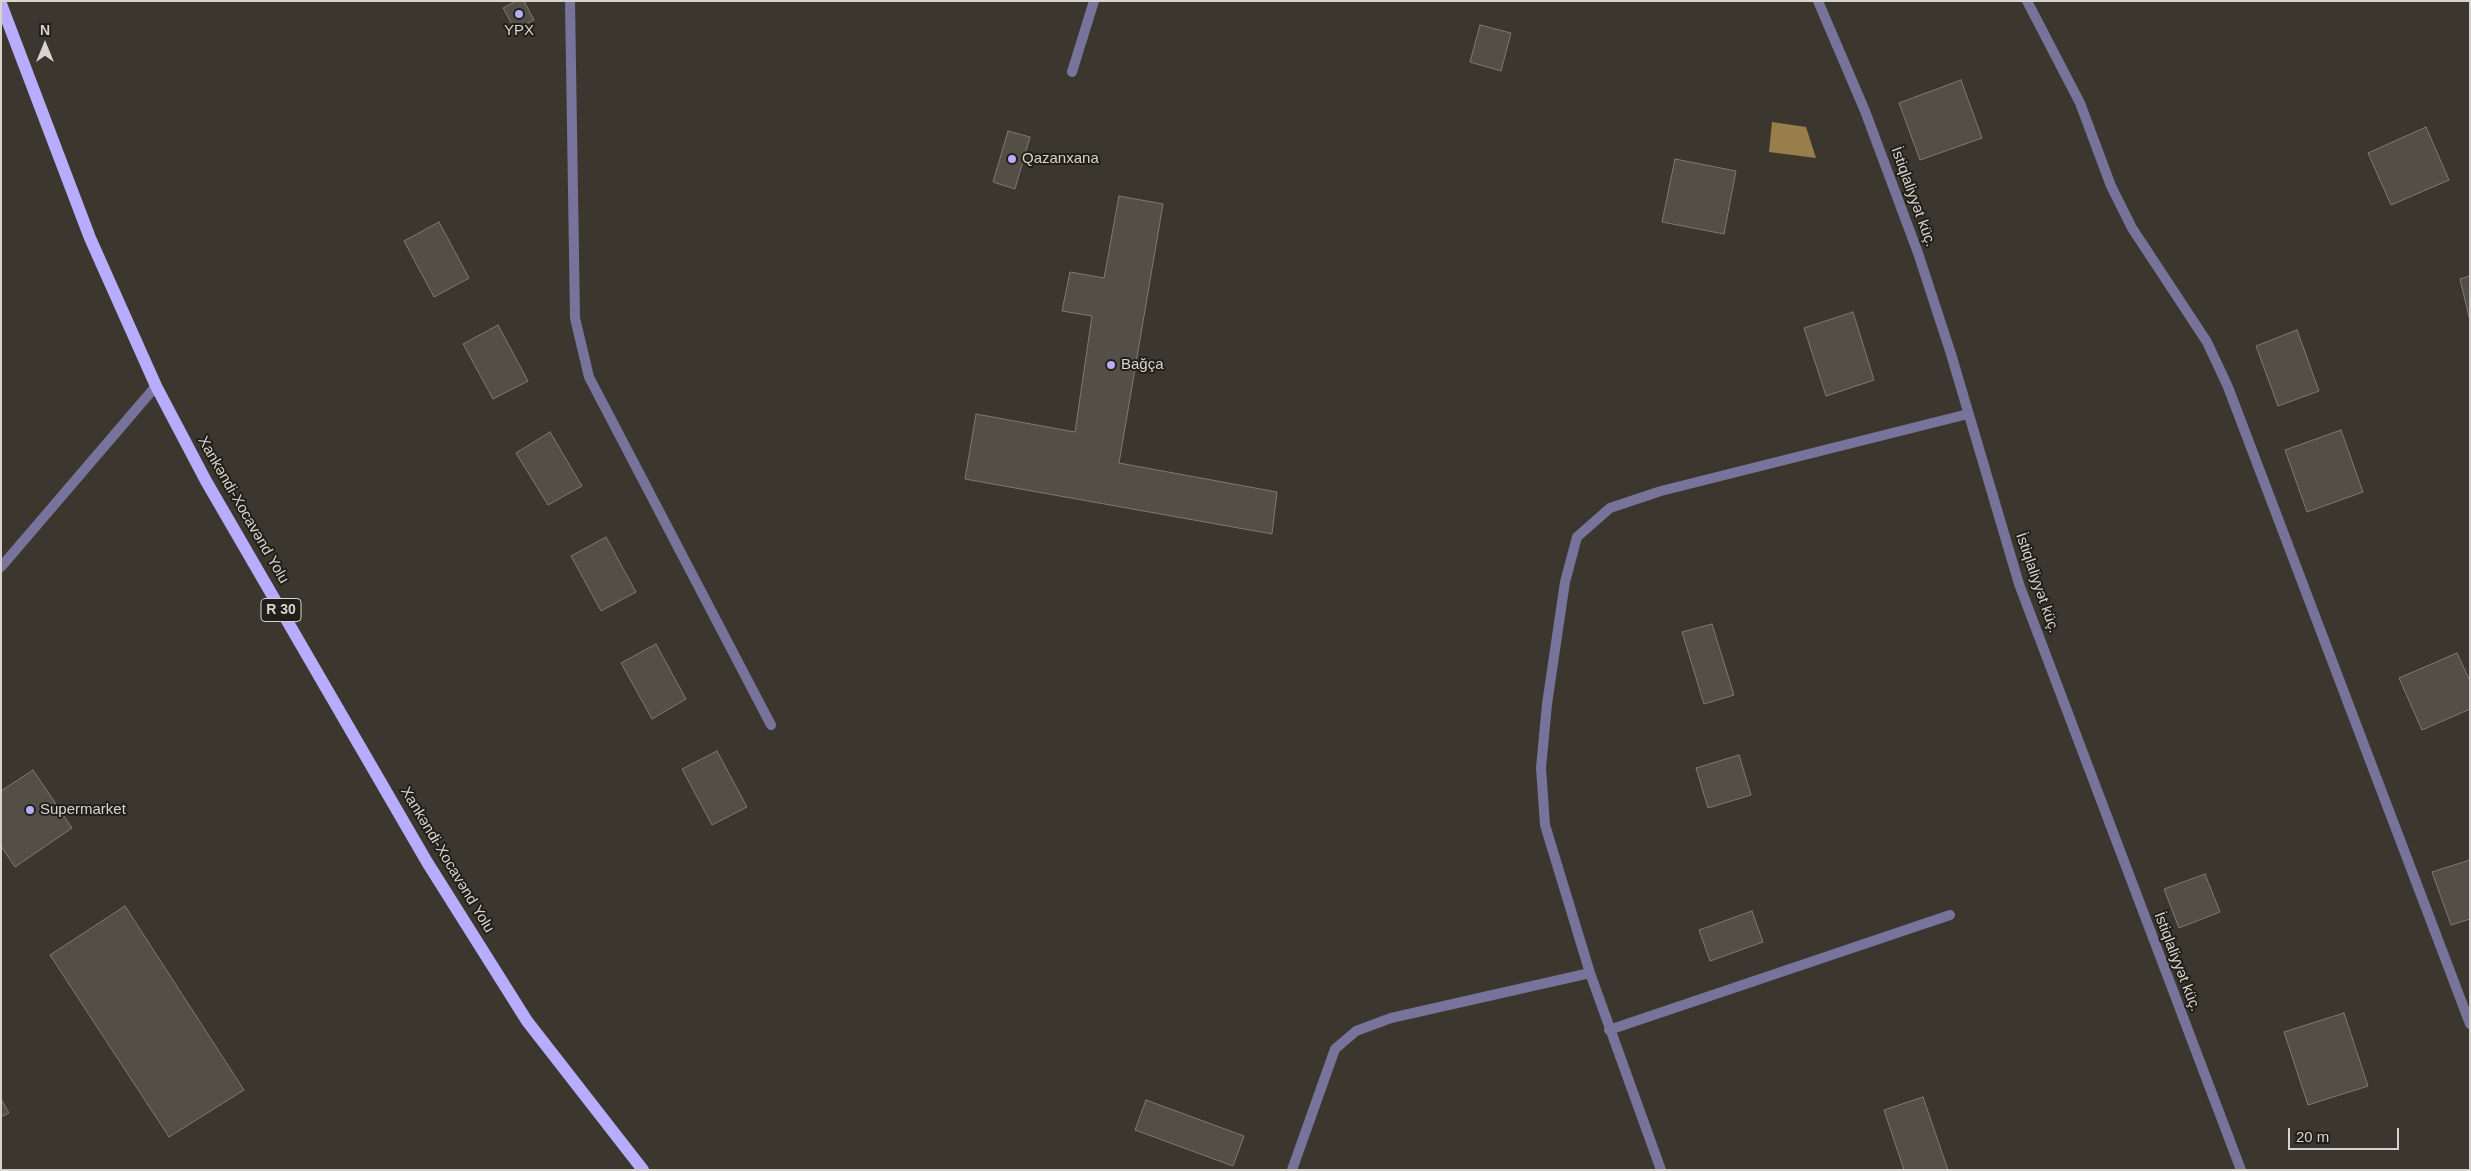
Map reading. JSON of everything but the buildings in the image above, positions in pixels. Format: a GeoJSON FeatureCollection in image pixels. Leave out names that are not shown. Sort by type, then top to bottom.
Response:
{"type":"FeatureCollection","features":[{"type":"Feature","properties":{"kind":"main road","name":"Xankəndi-Xocavənd Yolu"},"geometry":{"type":"LineString","coordinates":[[1,4],[90,238],[156,386],[206,481],[427,862],[527,1021],[643,1170]]}},
{"type":"Feature","properties":{"kind":"street"},"geometry":{"type":"LineString","coordinates":[[570,1],[575,318],[589,376],[771,725]]}},
{"type":"Feature","properties":{"kind":"street"},"geometry":{"type":"LineString","coordinates":[[1072,72],[1094,1]]}},
{"type":"Feature","properties":{"kind":"street","name":"İstiqlaliyyət küç."},"geometry":{"type":"LineString","coordinates":[[1818,1],[1865,111],[1918,253],[2019,584],[2242,1170]]}},
{"type":"Feature","properties":{"kind":"street"},"geometry":{"type":"LineString","coordinates":[[2027,1],[2080,103],[2111,186],[2132,228],[2207,342],[2228,387],[2470,1024]]}},
{"type":"Feature","properties":{"kind":"street"},"geometry":{"type":"LineString","coordinates":[[1,567],[156,386]]}},
{"type":"Feature","properties":{"kind":"street"},"geometry":{"type":"LineString","coordinates":[[1661,1170],[1609,1030],[1545,825],[1541,768],[1547,704],[1564,591],[1577,537],[1610,508],[1661,491],[1968,414]]}},
{"type":"Feature","properties":{"kind":"street"},"geometry":{"type":"LineString","coordinates":[[1609,1030],[1950,915]]}},
{"type":"Feature","properties":{"kind":"street"},"geometry":{"type":"LineString","coordinates":[[1292,1170],[1335,1049],[1356,1031],[1391,1018],[1590,973]]}},
{"type":"Feature","properties":{"kind":"shaded area"},"geometry":{"type":"Polygon","coordinates":[[[1772,122],[1806,127],[1816,158],[1769,152],[1772,122]]]}},
{"type":"Feature","properties":{"kind":"place","name":"YPX"},"geometry":{"type":"Point","coordinates":[519,14]}},
{"type":"Feature","properties":{"kind":"place","name":"Qazanxana"},"geometry":{"type":"Point","coordinates":[1012,159]}},
{"type":"Feature","properties":{"kind":"place","name":"Bağça"},"geometry":{"type":"Point","coordinates":[1111,365]}},
{"type":"Feature","properties":{"kind":"place","name":"Supermarket"},"geometry":{"type":"Point","coordinates":[30,810]}}]}
